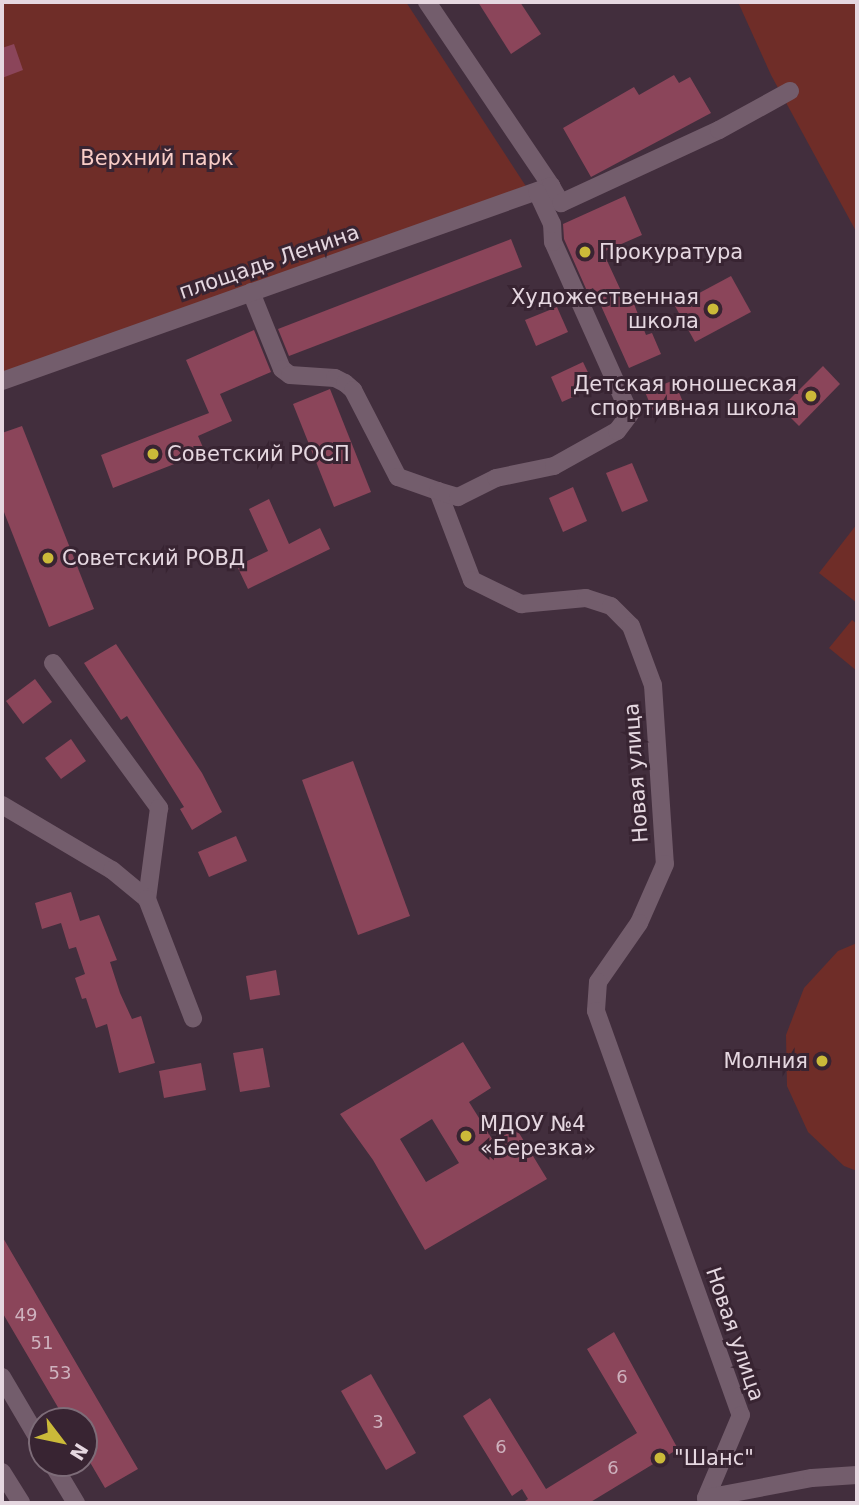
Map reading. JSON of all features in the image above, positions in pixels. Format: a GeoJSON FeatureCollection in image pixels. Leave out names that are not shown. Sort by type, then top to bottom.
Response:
{"type":"FeatureCollection","features":[{"type":"Feature","properties":{"kind":"street"},"geometry":{"type":"LineString","coordinates":[[427,2],[544,189],[561,203],[790,91]]}},
{"type":"Feature","properties":{"kind":"street"},"geometry":{"type":"LineString","coordinates":[[251,292],[282,369],[290,375],[335,378],[353,390],[398,477],[458,497],[496,478],[554,466],[617,431],[630,414],[553,242],[544,189]]}},
{"type":"Feature","properties":{"kind":"street","name":"площадь Ленина"},"geometry":{"type":"LineString","coordinates":[[2,380],[544,189]]}},
{"type":"Feature","properties":{"kind":"street","name":"Новая улица"},"geometry":{"type":"LineString","coordinates":[[439,491],[472,580],[521,604],[586,598],[611,606],[631,626],[653,685],[665,864],[639,923],[598,982],[596,1012],[741,1415],[702,1501]]}},
{"type":"Feature","properties":{"kind":"street"},"geometry":{"type":"LineString","coordinates":[[53,663],[159,808],[147,899],[193,1018]]}},
{"type":"Feature","properties":{"kind":"street"},"geometry":{"type":"LineString","coordinates":[[2,805],[112,870],[147,899]]}},
{"type":"Feature","properties":{"kind":"street"},"geometry":{"type":"LineString","coordinates":[[2,1377],[28,1421]]}},
{"type":"Feature","properties":{"kind":"street"},"geometry":{"type":"LineString","coordinates":[[2,1472],[21,1503]]}},
{"type":"Feature","properties":{"kind":"street","name":"Новая улица"},"geometry":{"type":"LineString","coordinates":[[702,1501],[812,1478],[857,1475]]}},
{"type":"Feature","properties":{"kind":"street"},"geometry":{"type":"LineString","coordinates":[[60,1477],[76,1503]]}},
{"type":"Feature","properties":{"kind":"green space","name":"Верхний парк"},"geometry":{"type":"Polygon","coordinates":[[[2,2],[406,2],[529,191],[2,377],[2,2]]]}},
{"type":"Feature","properties":{"kind":"green space"},"geometry":{"type":"Polygon","coordinates":[[[738,2],[857,2],[857,233],[771,75],[738,2]]]}},
{"type":"Feature","properties":{"kind":"green space"},"geometry":{"type":"Polygon","coordinates":[[[857,524],[857,603],[819,573],[857,524]]]}},
{"type":"Feature","properties":{"kind":"green space"},"geometry":{"type":"Polygon","coordinates":[[[852,620],[857,624],[857,671],[829,648],[852,620]]]}},
{"type":"Feature","properties":{"kind":"green space","name":"Молния"},"geometry":{"type":"Polygon","coordinates":[[[857,943],[857,1171],[844,1166],[808,1132],[787,1086],[786,1035],[804,988],[838,951],[857,943]]]}},
{"type":"Feature","properties":{"kind":"building"},"geometry":{"type":"Polygon","coordinates":[[[478,2],[520,2],[541,34],[511,54],[478,2]]]}},
{"type":"Feature","properties":{"kind":"building"},"geometry":{"type":"Polygon","coordinates":[[[14,44],[23,70],[2,78],[2,48],[14,44]]]}},
{"type":"Feature","properties":{"kind":"building"},"geometry":{"type":"Polygon","coordinates":[[[674,75],[679,83],[690,77],[711,113],[591,177],[563,128],[634,87],[639,95],[674,75]]]}},
{"type":"Feature","properties":{"kind":"building"},"geometry":{"type":"Polygon","coordinates":[[[625,196],[642,235],[603,252],[622,293],[629,291],[646,335],[652,333],[661,354],[629,368],[593,288],[587,291],[564,239],[563,224],[625,196]]]}},
{"type":"Feature","properties":{"kind":"building"},"geometry":{"type":"Polygon","coordinates":[[[511,239],[522,267],[289,356],[278,329],[511,239]]]}},
{"type":"Feature","properties":{"kind":"building","name":"Художественная школа"},"geometry":{"type":"Polygon","coordinates":[[[731,276],[751,312],[695,342],[675,306],[731,276]]]}},
{"type":"Feature","properties":{"kind":"building"},"geometry":{"type":"Polygon","coordinates":[[[557,307],[568,332],[536,346],[525,320],[557,307]]]}},
{"type":"Feature","properties":{"kind":"building"},"geometry":{"type":"Polygon","coordinates":[[[254,330],[271,372],[220,394],[232,421],[198,436],[205,452],[113,488],[101,455],[209,413],[186,360],[254,330]]]}},
{"type":"Feature","properties":{"kind":"building"},"geometry":{"type":"Polygon","coordinates":[[[583,362],[595,387],[562,402],[551,377],[583,362]]]}},
{"type":"Feature","properties":{"kind":"building","name":"Детская юношеская спортивная школа"},"geometry":{"type":"Polygon","coordinates":[[[823,366],[840,384],[799,426],[781,408],[823,366]]]}},
{"type":"Feature","properties":{"kind":"building"},"geometry":{"type":"Polygon","coordinates":[[[674,380],[685,407],[656,418],[645,392],[674,380]]]}},
{"type":"Feature","properties":{"kind":"building"},"geometry":{"type":"Polygon","coordinates":[[[330,389],[371,492],[334,507],[293,404],[330,389]]]}},
{"type":"Feature","properties":{"kind":"building","name":"Советский РОВД"},"geometry":{"type":"Polygon","coordinates":[[[22,426],[94,609],[49,627],[2,507],[2,433],[22,426]]]}},
{"type":"Feature","properties":{"kind":"building"},"geometry":{"type":"Polygon","coordinates":[[[632,463],[648,501],[622,512],[606,473],[632,463]]]}},
{"type":"Feature","properties":{"kind":"building"},"geometry":{"type":"Polygon","coordinates":[[[573,487],[587,521],[563,532],[549,498],[573,487]]]}},
{"type":"Feature","properties":{"kind":"building"},"geometry":{"type":"Polygon","coordinates":[[[269,499],[289,544],[320,528],[330,549],[248,589],[237,566],[268,551],[249,509],[269,499]]]}},
{"type":"Feature","properties":{"kind":"building"},"geometry":{"type":"Polygon","coordinates":[[[116,644],[202,773],[222,812],[192,830],[180,809],[184,807],[127,716],[121,720],[84,663],[116,644]]]}},
{"type":"Feature","properties":{"kind":"building"},"geometry":{"type":"Polygon","coordinates":[[[35,679],[52,702],[23,724],[6,701],[35,679]]]}},
{"type":"Feature","properties":{"kind":"building"},"geometry":{"type":"Polygon","coordinates":[[[71,739],[86,761],[61,779],[45,758],[71,739]]]}},
{"type":"Feature","properties":{"kind":"building"},"geometry":{"type":"Polygon","coordinates":[[[353,761],[410,916],[358,935],[302,780],[353,761]]]}},
{"type":"Feature","properties":{"kind":"building"},"geometry":{"type":"Polygon","coordinates":[[[236,836],[247,861],[209,877],[198,852],[236,836]]]}},
{"type":"Feature","properties":{"kind":"building"},"geometry":{"type":"Polygon","coordinates":[[[71,892],[80,921],[99,915],[117,960],[110,962],[120,993],[132,1019],[141,1016],[155,1063],[119,1073],[107,1024],[96,1028],[86,998],[82,999],[75,978],[85,974],[76,947],[69,949],[61,923],[42,929],[35,903],[71,892]]]}},
{"type":"Feature","properties":{"kind":"building"},"geometry":{"type":"Polygon","coordinates":[[[276,970],[280,995],[250,1000],[246,976],[276,970]]]}},
{"type":"Feature","properties":{"kind":"building"},"geometry":{"type":"Polygon","coordinates":[[[463,1042],[491,1088],[469,1102],[494,1142],[516,1128],[547,1179],[425,1250],[373,1160],[340,1114],[463,1042]],[[432,1119],[400,1139],[426,1182],[459,1163],[432,1119]]]}},
{"type":"Feature","properties":{"kind":"building"},"geometry":{"type":"Polygon","coordinates":[[[263,1048],[270,1087],[240,1092],[233,1053],[263,1048]]]}},
{"type":"Feature","properties":{"kind":"building"},"geometry":{"type":"Polygon","coordinates":[[[201,1063],[206,1090],[164,1098],[159,1071],[201,1063]]]}},
{"type":"Feature","properties":{"kind":"building"},"geometry":{"type":"Polygon","coordinates":[[[2,1236],[138,1469],[105,1488],[98,1476],[98,1407],[58,1407],[2,1312],[2,1236]]]}},
{"type":"Feature","properties":{"kind":"building"},"geometry":{"type":"Polygon","coordinates":[[[614,1332],[678,1449],[589,1503],[522,1503],[528,1499],[522,1489],[512,1496],[463,1416],[490,1398],[546,1489],[637,1433],[587,1349],[614,1332]]]}},
{"type":"Feature","properties":{"kind":"building"},"geometry":{"type":"Polygon","coordinates":[[[371,1374],[416,1453],[386,1470],[341,1391],[371,1374]]]}},
{"type":"Feature","properties":{"kind":"place","name":"Прокуратура"},"geometry":{"type":"Point","coordinates":[585,252]}},
{"type":"Feature","properties":{"kind":"place","name":"Художественная школа"},"geometry":{"type":"Point","coordinates":[713,309]}},
{"type":"Feature","properties":{"kind":"place","name":"Детская юношеская спортивная школа"},"geometry":{"type":"Point","coordinates":[811,396]}},
{"type":"Feature","properties":{"kind":"place","name":"Советский РОСП"},"geometry":{"type":"Point","coordinates":[153,454]}},
{"type":"Feature","properties":{"kind":"place","name":"Советский РОВД"},"geometry":{"type":"Point","coordinates":[48,558]}},
{"type":"Feature","properties":{"kind":"place","name":"Молния"},"geometry":{"type":"Point","coordinates":[822,1061]}},
{"type":"Feature","properties":{"kind":"place","name":"МДОУ №4 «Березка»"},"geometry":{"type":"Point","coordinates":[466,1136]}},
{"type":"Feature","properties":{"kind":"place","name":"\"Шанс\""},"geometry":{"type":"Point","coordinates":[660,1458]}}]}
